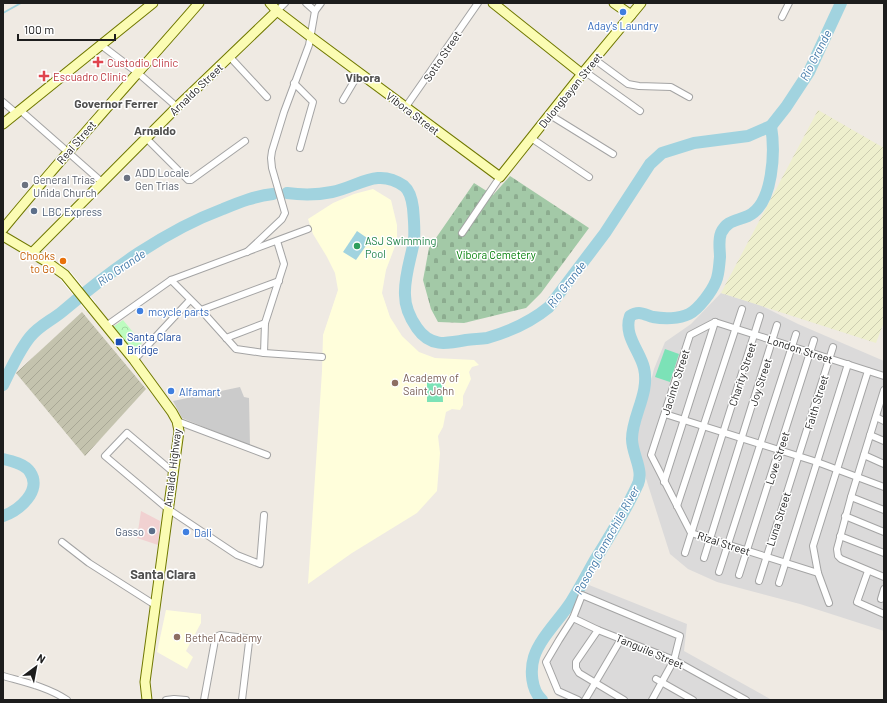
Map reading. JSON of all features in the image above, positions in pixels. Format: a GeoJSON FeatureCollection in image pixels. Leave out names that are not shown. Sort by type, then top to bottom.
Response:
{"type":"FeatureCollection","features":[{"type":"Feature","properties":{"kind":"main road"},"geometry":{"type":"LineString","coordinates":[[3,124],[153,3]]}},
{"type":"Feature","properties":{"kind":"main road","name":"Real Street"},"geometry":{"type":"LineString","coordinates":[[3,229],[67,152],[199,3]]}},
{"type":"Feature","properties":{"kind":"main road","name":"Vibora Street"},"geometry":{"type":"LineString","coordinates":[[270,3],[277,11],[311,37],[500,178]]}},
{"type":"Feature","properties":{"kind":"main road"},"geometry":{"type":"LineString","coordinates":[[493,3],[583,73]]}},
{"type":"Feature","properties":{"kind":"main road"},"geometry":{"type":"LineString","coordinates":[[614,3],[631,15]]}},
{"type":"Feature","properties":{"kind":"main road","name":"Dulongbayan Street"},"geometry":{"type":"LineString","coordinates":[[500,178],[594,59],[641,3]]}},
{"type":"Feature","properties":{"kind":"main road","name":"Arnaldo Street"},"geometry":{"type":"LineString","coordinates":[[32,253],[177,106],[277,11]]}},
{"type":"Feature","properties":{"kind":"main road","name":"Arnaldo Highway"},"geometry":{"type":"LineString","coordinates":[[3,236],[66,275],[134,360],[177,421],[178,431],[173,472],[145,682],[147,700]]}},
{"type":"Feature","properties":{"kind":"street"},"geometry":{"type":"LineString","coordinates":[[277,11],[285,3]]}},
{"type":"Feature","properties":{"kind":"street"},"geometry":{"type":"LineString","coordinates":[[306,3],[315,11]]}},
{"type":"Feature","properties":{"kind":"street"},"geometry":{"type":"LineString","coordinates":[[247,252],[282,219],[285,213],[272,168],[271,158],[275,137],[309,45],[315,11],[321,3]]}},
{"type":"Feature","properties":{"kind":"street","name":"Sotto Street"},"geometry":{"type":"LineString","coordinates":[[405,108],[478,3]]}},
{"type":"Feature","properties":{"kind":"street"},"geometry":{"type":"LineString","coordinates":[[782,17],[789,3]]}},
{"type":"Feature","properties":{"kind":"street"},"geometry":{"type":"LineString","coordinates":[[101,45],[138,73],[177,106]]}},
{"type":"Feature","properties":{"kind":"street"},"geometry":{"type":"LineString","coordinates":[[229,56],[267,97]]}},
{"type":"Feature","properties":{"kind":"street"},"geometry":{"type":"LineString","coordinates":[[594,59],[628,84],[639,86],[671,87],[689,96]]}},
{"type":"Feature","properties":{"kind":"street"},"geometry":{"type":"LineString","coordinates":[[343,100],[359,73]]}},
{"type":"Feature","properties":{"kind":"street"},"geometry":{"type":"LineString","coordinates":[[583,73],[640,111]]}},
{"type":"Feature","properties":{"kind":"street"},"geometry":{"type":"LineString","coordinates":[[294,83],[313,102],[300,148]]}},
{"type":"Feature","properties":{"kind":"street"},"geometry":{"type":"LineString","coordinates":[[3,102],[18,112],[103,182]]}},
{"type":"Feature","properties":{"kind":"street"},"geometry":{"type":"LineString","coordinates":[[550,114],[613,154]]}},
{"type":"Feature","properties":{"kind":"street"},"geometry":{"type":"LineString","coordinates":[[146,138],[188,180],[191,180],[245,141]]}},
{"type":"Feature","properties":{"kind":"street"},"geometry":{"type":"LineString","coordinates":[[531,138],[589,177]]}},
{"type":"Feature","properties":{"kind":"street"},"geometry":{"type":"LineString","coordinates":[[462,233],[500,178]]}},
{"type":"Feature","properties":{"kind":"street"},"geometry":{"type":"LineString","coordinates":[[106,326],[171,280],[308,229]]}},
{"type":"Feature","properties":{"kind":"street"},"geometry":{"type":"LineString","coordinates":[[264,353],[265,323],[284,264],[277,241]]}},
{"type":"Feature","properties":{"kind":"street"},"geometry":{"type":"LineString","coordinates":[[171,280],[201,310],[236,349],[264,353],[322,357]]}},
{"type":"Feature","properties":{"kind":"street"},"geometry":{"type":"LineString","coordinates":[[201,310],[279,281]]}},
{"type":"Feature","properties":{"kind":"street"},"geometry":{"type":"LineString","coordinates":[[134,360],[190,300]]}},
{"type":"Feature","properties":{"kind":"street"},"geometry":{"type":"LineString","coordinates":[[677,506],[742,309]]}},
{"type":"Feature","properties":{"kind":"street","name":"Charity Street"},"geometry":{"type":"LineString","coordinates":[[685,553],[760,316]]}},
{"type":"Feature","properties":{"kind":"street"},"geometry":{"type":"LineString","coordinates":[[664,482],[715,322]]}},
{"type":"Feature","properties":{"kind":"street","name":"London Street"},"geometry":{"type":"LineString","coordinates":[[715,322],[884,376]]}},
{"type":"Feature","properties":{"kind":"street","name":"Jacinto Street"},"geometry":{"type":"LineString","coordinates":[[651,455],[690,335],[715,322]]}},
{"type":"Feature","properties":{"kind":"street"},"geometry":{"type":"LineString","coordinates":[[226,338],[265,323]]}},
{"type":"Feature","properties":{"kind":"street","name":"Joy Street"},"geometry":{"type":"LineString","coordinates":[[704,558],[777,325]]}},
{"type":"Feature","properties":{"kind":"street"},"geometry":{"type":"LineString","coordinates":[[719,572],[796,334]]}},
{"type":"Feature","properties":{"kind":"street","name":"Love Street"},"geometry":{"type":"LineString","coordinates":[[740,575],[814,340]]}},
{"type":"Feature","properties":{"kind":"street","name":"Faith Street"},"geometry":{"type":"LineString","coordinates":[[799,457],[833,347]]}},
{"type":"Feature","properties":{"kind":"street"},"geometry":{"type":"LineString","coordinates":[[779,583],[848,364]]}},
{"type":"Feature","properties":{"kind":"street"},"geometry":{"type":"LineString","coordinates":[[829,602],[818,573],[813,546],[868,371]]}},
{"type":"Feature","properties":{"kind":"street"},"geometry":{"type":"LineString","coordinates":[[884,390],[883,398],[845,516],[837,549],[838,556],[845,561],[884,577]]}},
{"type":"Feature","properties":{"kind":"street"},"geometry":{"type":"LineString","coordinates":[[664,414],[817,462],[884,487]]}},
{"type":"Feature","properties":{"kind":"street"},"geometry":{"type":"LineString","coordinates":[[876,417],[884,421]]}},
{"type":"Feature","properties":{"kind":"street"},"geometry":{"type":"LineString","coordinates":[[177,421],[267,454]]}},
{"type":"Feature","properties":{"kind":"street"},"geometry":{"type":"LineString","coordinates":[[173,472],[127,433],[105,456],[168,509],[237,555],[260,564],[264,515]]}},
{"type":"Feature","properties":{"kind":"street"},"geometry":{"type":"LineString","coordinates":[[870,435],[884,441]]}},
{"type":"Feature","properties":{"kind":"street","name":"Rizal Street"},"geometry":{"type":"LineString","coordinates":[[651,455],[691,533],[818,573]]}},
{"type":"Feature","properties":{"kind":"street"},"geometry":{"type":"LineString","coordinates":[[864,455],[884,464]]}},
{"type":"Feature","properties":{"kind":"street","name":"Luna Street"},"geometry":{"type":"LineString","coordinates":[[759,581],[799,457]]}},
{"type":"Feature","properties":{"kind":"street"},"geometry":{"type":"LineString","coordinates":[[851,497],[884,510]]}},
{"type":"Feature","properties":{"kind":"street"},"geometry":{"type":"LineString","coordinates":[[845,516],[884,532]]}},
{"type":"Feature","properties":{"kind":"street"},"geometry":{"type":"LineString","coordinates":[[840,536],[884,553]]}},
{"type":"Feature","properties":{"kind":"street"},"geometry":{"type":"LineString","coordinates":[[62,542],[89,563],[155,605]]}},
{"type":"Feature","properties":{"kind":"street"},"geometry":{"type":"LineString","coordinates":[[868,570],[857,602],[884,614]]}},
{"type":"Feature","properties":{"kind":"street"},"geometry":{"type":"LineString","coordinates":[[881,599],[884,589]]}},
{"type":"Feature","properties":{"kind":"street"},"geometry":{"type":"LineString","coordinates":[[578,700],[558,691],[546,662],[558,640],[573,618],[582,595],[680,636],[674,660],[659,681],[652,700]]}},
{"type":"Feature","properties":{"kind":"street","name":"Tanguile Street"},"geometry":{"type":"LineString","coordinates":[[573,618],[598,630],[674,660],[746,700]]}},
{"type":"Feature","properties":{"kind":"street"},"geometry":{"type":"LineString","coordinates":[[598,630],[576,662],[576,668],[578,673],[624,700]]}},
{"type":"Feature","properties":{"kind":"street"},"geometry":{"type":"LineString","coordinates":[[204,700],[215,640],[220,635],[246,638],[249,642],[242,700]]}},
{"type":"Feature","properties":{"kind":"street"},"geometry":{"type":"LineString","coordinates":[[585,700],[621,639]]}},
{"type":"Feature","properties":{"kind":"street"},"geometry":{"type":"LineString","coordinates":[[3,676],[34,685],[67,700]]}},
{"type":"Feature","properties":{"kind":"street"},"geometry":{"type":"LineString","coordinates":[[659,681],[684,698],[693,700]]}},
{"type":"Feature","properties":{"kind":"street"},"geometry":{"type":"LineString","coordinates":[[166,700],[186,700]]}},
{"type":"Feature","properties":{"kind":"shaded area"},"geometry":{"type":"Polygon","coordinates":[[[818,110],[884,148],[884,322],[876,343],[721,293],[818,110]]]}},
{"type":"Feature","properties":{"kind":"shaded area","name":"Academy of Saint John"},"geometry":{"type":"Polygon","coordinates":[[[373,189],[391,200],[397,225],[397,241],[386,270],[382,293],[390,317],[402,336],[419,352],[435,358],[474,360],[479,365],[472,367],[469,372],[471,379],[463,396],[463,405],[460,410],[452,409],[446,412],[443,427],[438,436],[440,453],[437,491],[417,513],[352,553],[308,584],[323,335],[338,290],[335,273],[313,234],[308,219],[333,203],[354,194],[373,189]]]}},
{"type":"Feature","properties":{"kind":"shaded area"},"geometry":{"type":"Polygon","coordinates":[[[721,293],[760,305],[798,324],[884,361],[884,631],[800,604],[717,582],[688,569],[670,554],[635,444],[654,369],[665,342],[691,324],[721,293]]]}},
{"type":"Feature","properties":{"kind":"shaded area"},"geometry":{"type":"Polygon","coordinates":[[[82,312],[146,389],[85,456],[16,373],[82,312]]]}},
{"type":"Feature","properties":{"kind":"shaded area"},"geometry":{"type":"Polygon","coordinates":[[[240,387],[244,397],[249,398],[250,446],[182,418],[173,401],[240,387]]]}},
{"type":"Feature","properties":{"kind":"shaded area"},"geometry":{"type":"Polygon","coordinates":[[[141,511],[160,521],[158,545],[137,538],[141,511]]]}},
{"type":"Feature","properties":{"kind":"shaded area"},"geometry":{"type":"Polygon","coordinates":[[[589,585],[687,624],[684,651],[772,700],[566,700],[556,695],[544,661],[567,625],[581,592],[589,585]]]}},
{"type":"Feature","properties":{"kind":"shaded area","name":"Bethel Academy"},"geometry":{"type":"Polygon","coordinates":[[[166,610],[201,614],[201,623],[186,651],[193,657],[187,669],[157,652],[166,610]]]}},
{"type":"Feature","properties":{"kind":"green space","name":"Vibora Cemetery"},"geometry":{"type":"Polygon","coordinates":[[[510,176],[589,228],[541,293],[526,308],[464,323],[438,322],[431,309],[423,280],[429,248],[474,183],[493,195],[510,176]]]}},
{"type":"Feature","properties":{"kind":"green space"},"geometry":{"type":"Polygon","coordinates":[[[123,320],[142,343],[133,351],[113,327],[123,320]]]}},
{"type":"Feature","properties":{"kind":"green space"},"geometry":{"type":"Polygon","coordinates":[[[665,349],[679,354],[670,382],[655,377],[665,349]]]}},
{"type":"Feature","properties":{"kind":"green space"},"geometry":{"type":"Polygon","coordinates":[[[427,375],[442,375],[443,402],[427,402],[427,375]]]}},
{"type":"Feature","properties":{"kind":"water","name":"ASJ Swimming Pool"},"geometry":{"type":"Polygon","coordinates":[[[357,231],[370,240],[356,260],[343,252],[357,231]]]}},
{"type":"Feature","properties":{"kind":"pier"},"geometry":{"type":"Polygon","coordinates":[[[70,271],[96,303],[86,311],[60,279],[70,271]]]}},
{"type":"Feature","properties":{"kind":"waterway"},"geometry":{"type":"LineString","coordinates":[[3,13],[21,3]]}},
{"type":"Feature","properties":{"kind":"waterway","name":"Rio Grande"},"geometry":{"type":"LineString","coordinates":[[287,193],[326,193],[341,190],[376,178],[385,178],[404,186],[408,190],[413,205],[414,216],[414,241],[405,288],[407,308],[414,324],[427,338],[439,343],[495,336],[527,321],[549,307],[605,233],[650,164],[662,153],[694,143],[748,136],[771,126],[786,107],[809,72],[841,3]]}},
{"type":"Feature","properties":{"kind":"waterway","name":"Pasong Camachile River"},"geometry":{"type":"LineString","coordinates":[[542,700],[538,696],[532,680],[532,668],[537,650],[545,636],[574,597],[612,533],[639,480],[639,469],[632,439],[645,386],[645,377],[642,362],[630,336],[628,323],[630,316],[639,313],[662,318],[681,317],[693,312],[708,295],[718,276],[720,257],[719,245],[723,229],[729,223],[748,216],[757,210],[768,189],[771,176],[773,148],[771,126]]}},
{"type":"Feature","properties":{"kind":"waterway","name":"Rio Grande"},"geometry":{"type":"LineString","coordinates":[[3,385],[18,355],[30,337],[42,326],[119,267],[159,240],[201,218],[235,204],[260,196],[273,194]]}},
{"type":"Feature","properties":{"kind":"waterway","name":"Rio Grande"},"geometry":{"type":"LineString","coordinates":[[3,459],[18,463],[25,467],[28,469],[33,479],[31,493],[27,499],[15,510],[3,516]]}},
{"type":"Feature","properties":{"kind":"place","name":"Aday's Laundry"},"geometry":{"type":"Point","coordinates":[623,12]}},
{"type":"Feature","properties":{"kind":"place","name":"Custodio Clinic"},"geometry":{"type":"Point","coordinates":[98,62]}},
{"type":"Feature","properties":{"kind":"place","name":"Escuadro Clinic"},"geometry":{"type":"Point","coordinates":[44,76]}},
{"type":"Feature","properties":{"kind":"place","name":"ADD Locale Gen Trias"},"geometry":{"type":"Point","coordinates":[127,178]}},
{"type":"Feature","properties":{"kind":"place","name":"General Trias Unida Church"},"geometry":{"type":"Point","coordinates":[25,185]}},
{"type":"Feature","properties":{"kind":"place","name":"LBC Express"},"geometry":{"type":"Point","coordinates":[34,211]}},
{"type":"Feature","properties":{"kind":"place","name":"ASJ Swimming Pool"},"geometry":{"type":"Point","coordinates":[357,246]}},
{"type":"Feature","properties":{"kind":"place","name":"Chooks to Go"},"geometry":{"type":"Point","coordinates":[63,261]}},
{"type":"Feature","properties":{"kind":"place","name":"mcycle parts"},"geometry":{"type":"Point","coordinates":[140,311]}},
{"type":"Feature","properties":{"kind":"place","name":"Santa Clara Bridge"},"geometry":{"type":"Point","coordinates":[119,342]}},
{"type":"Feature","properties":{"kind":"place","name":"Academy of Saint John"},"geometry":{"type":"Point","coordinates":[395,383]}},
{"type":"Feature","properties":{"kind":"place","name":"Alfamart"},"geometry":{"type":"Point","coordinates":[171,391]}},
{"type":"Feature","properties":{"kind":"place","name":"Gasso"},"geometry":{"type":"Point","coordinates":[152,531]}},
{"type":"Feature","properties":{"kind":"place","name":"Dali"},"geometry":{"type":"Point","coordinates":[186,532]}},
{"type":"Feature","properties":{"kind":"place","name":"Bethel Academy"},"geometry":{"type":"Point","coordinates":[177,637]}},
{"type":"Feature","properties":{"kind":"district","name":"Vibora"},"geometry":{"type":"Point","coordinates":[363,77]}},
{"type":"Feature","properties":{"kind":"district","name":"Governor Ferrer"},"geometry":{"type":"Point","coordinates":[116,103]}},
{"type":"Feature","properties":{"kind":"district","name":"Arnaldo"},"geometry":{"type":"Point","coordinates":[155,130]}},
{"type":"Feature","properties":{"kind":"district","name":"Santa Clara"},"geometry":{"type":"Point","coordinates":[163,574]}}]}
